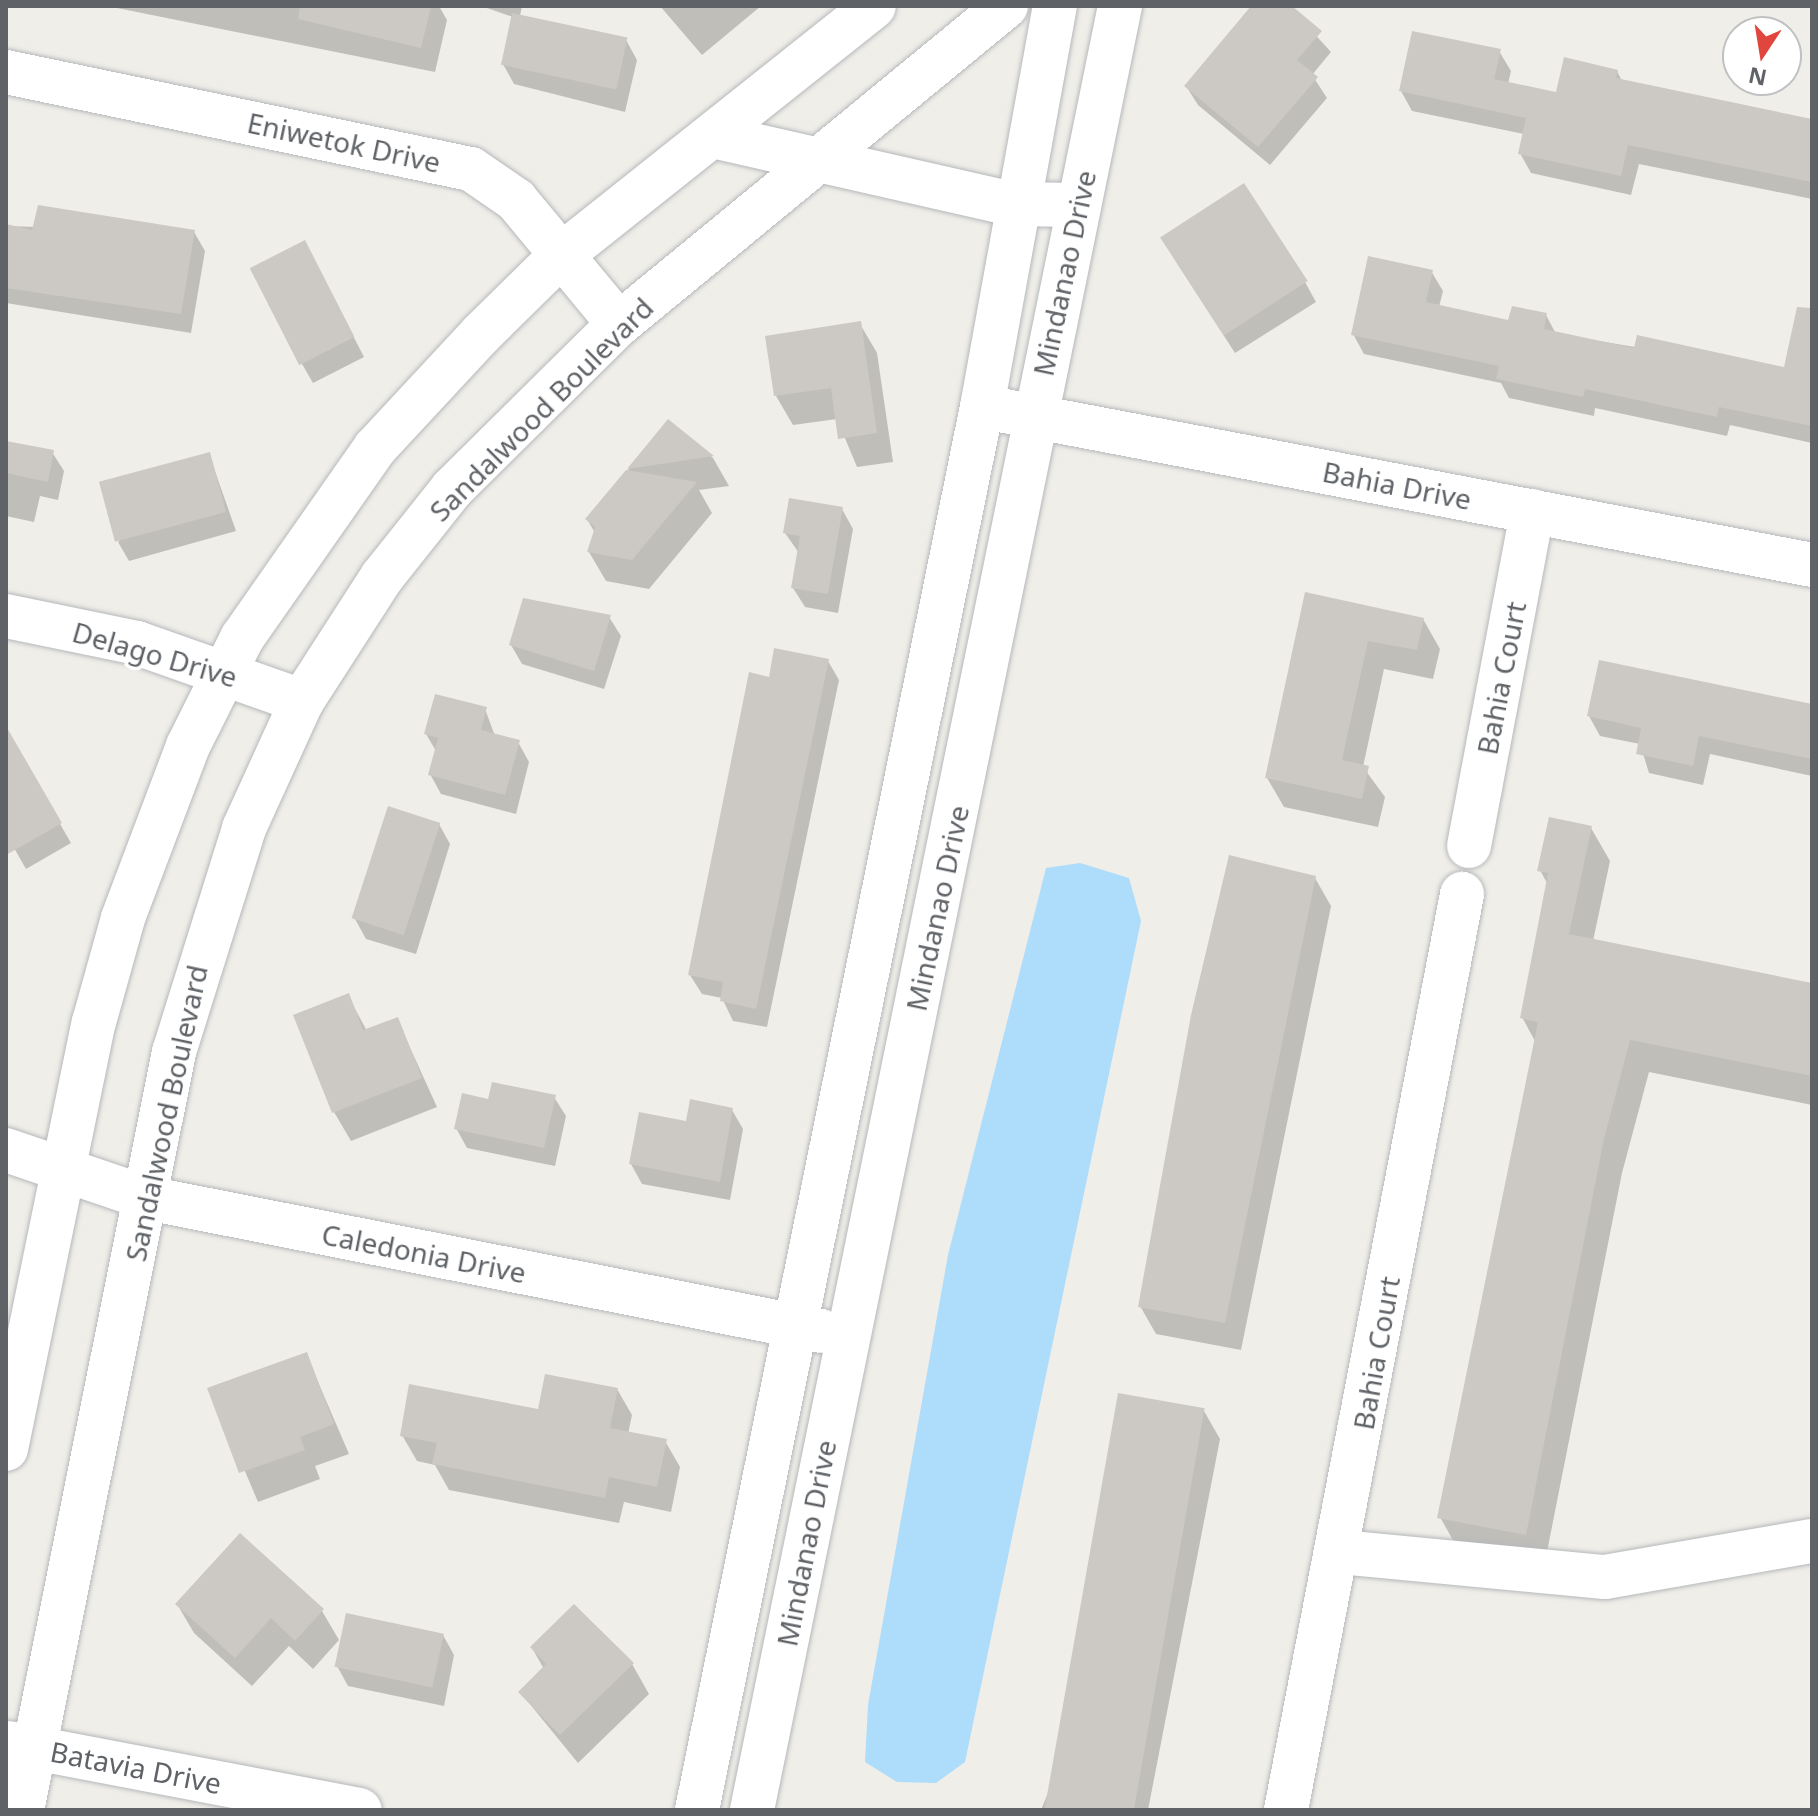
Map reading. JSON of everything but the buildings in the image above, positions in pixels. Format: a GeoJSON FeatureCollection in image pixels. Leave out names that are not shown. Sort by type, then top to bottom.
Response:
{"type":"FeatureCollection","features":[{"type":"Feature","properties":{"kind":"street"},"geometry":{"type":"LineString","coordinates":[[6,1449],[62,1170],[123,918],[149,838],[225,671],[375,448],[560,256],[874,6]]}},
{"type":"Feature","properties":{"kind":"street","name":"Sandalwood Boulevard"},"geometry":{"type":"LineString","coordinates":[[22,1810],[20,1745],[147,1198],[174,1052],[202,951],[244,828],[302,701],[382,577],[452,489],[619,324],[826,160],[1006,6]]}},
{"type":"Feature","properties":{"kind":"street","name":"Mindanao Drive"},"geometry":{"type":"LineString","coordinates":[[697,1810],[792,1325],[982,407],[1013,204],[1055,6]]}},
{"type":"Feature","properties":{"kind":"street","name":"Mindanao Drive"},"geometry":{"type":"LineString","coordinates":[[752,1810],[1120,6]]}},
{"type":"Feature","properties":{"kind":"street","name":"Eniwetok Drive"},"geometry":{"type":"LineString","coordinates":[[6,72],[471,169],[516,200],[619,324]]}},
{"type":"Feature","properties":{"kind":"street"},"geometry":{"type":"LineString","coordinates":[[713,136],[1013,204],[1078,205]]}},
{"type":"Feature","properties":{"kind":"street","name":"Bahia Drive"},"geometry":{"type":"LineString","coordinates":[[982,407],[1812,565]]}},
{"type":"Feature","properties":{"kind":"street","name":"Bahia Court"},"geometry":{"type":"LineString","coordinates":[[1469,846],[1532,511]]}},
{"type":"Feature","properties":{"kind":"street","name":"Delago Drive"},"geometry":{"type":"LineString","coordinates":[[6,616],[137,643],[225,671],[302,701]]}},
{"type":"Feature","properties":{"kind":"street","name":"Bahia Court"},"geometry":{"type":"LineString","coordinates":[[1286,1810],[1340,1552],[1462,894]]}},
{"type":"Feature","properties":{"kind":"street","name":"Caledonia Drive"},"geometry":{"type":"LineString","coordinates":[[6,1150],[147,1198],[847,1336]]}},
{"type":"Feature","properties":{"kind":"street"},"geometry":{"type":"LineString","coordinates":[[1340,1552],[1605,1577],[1812,1541]]}},
{"type":"Feature","properties":{"kind":"street","name":"Batavia Drive"},"geometry":{"type":"LineString","coordinates":[[20,1745],[360,1810]]}},
{"type":"Feature","properties":{"kind":"water"},"geometry":{"type":"Polygon","coordinates":[[[1080,863],[1129,878],[1141,921],[965,1762],[936,1783],[897,1782],[865,1762],[868,1705],[948,1255],[1046,868],[1080,863]]]}}]}
